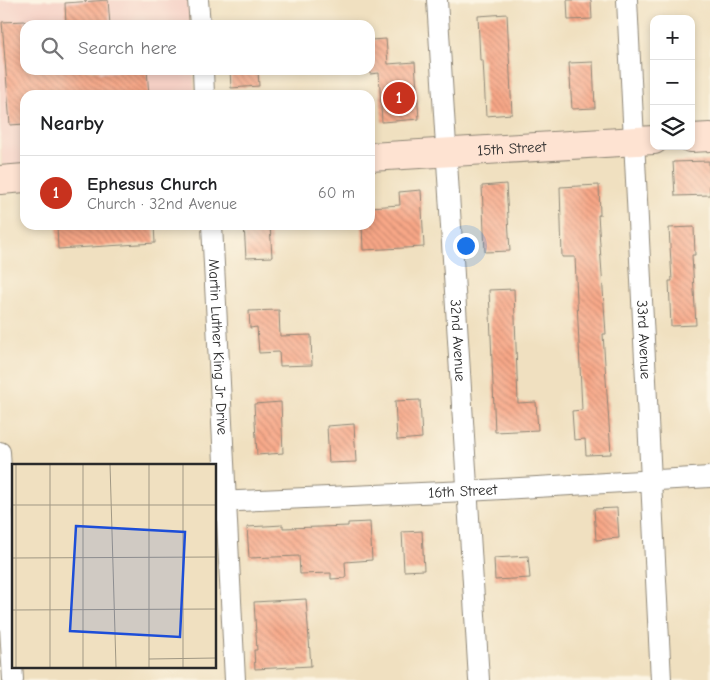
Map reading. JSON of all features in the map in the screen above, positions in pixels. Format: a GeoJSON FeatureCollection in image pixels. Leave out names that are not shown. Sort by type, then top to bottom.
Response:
{"type":"FeatureCollection","features":[{"type":"Feature","properties":{"kind":"street"},"geometry":{"type":"LineString","coordinates":[[198,0],[200,20]]}},
{"type":"Feature","properties":{"kind":"street","name":"32nd Avenue"},"geometry":{"type":"LineString","coordinates":[[437,0],[478,680]]}},
{"type":"Feature","properties":{"kind":"street","name":"33rd Avenue"},"geometry":{"type":"LineString","coordinates":[[626,0],[644,140],[650,481],[661,680]]}},
{"type":"Feature","properties":{"kind":"street"},"geometry":{"type":"LineString","coordinates":[[203,75],[204,90]]}},
{"type":"Feature","properties":{"kind":"street"},"geometry":{"type":"LineString","coordinates":[[695,138],[710,137]]}},
{"type":"Feature","properties":{"kind":"street","name":"15th Street"},"geometry":{"type":"LineString","coordinates":[[375,156],[644,140]]}},
{"type":"Feature","properties":{"kind":"street"},"geometry":{"type":"LineString","coordinates":[[0,180],[20,178]]}},
{"type":"Feature","properties":{"kind":"street","name":"Martin Luther King Jr Drive"},"geometry":{"type":"LineString","coordinates":[[212,230],[220,502],[235,680]]}},
{"type":"Feature","properties":{"kind":"street"},"geometry":{"type":"LineString","coordinates":[[0,452],[6,514],[12,680]]}},
{"type":"Feature","properties":{"kind":"street","name":"16th Street"},"geometry":{"type":"LineString","coordinates":[[220,502],[467,491],[710,477]]}},
{"type":"Feature","properties":{"kind":"shaded area"},"geometry":{"type":"Polygon","coordinates":[[[0,0],[189,0],[190,20],[20,20],[20,75],[193,75],[195,90],[20,90],[20,165],[2,166],[0,133],[0,0]]]}},
{"type":"Feature","properties":{"kind":"building"},"geometry":{"type":"Polygon","coordinates":[[[108,0],[110,20],[66,20],[65,3],[108,0]]]}},
{"type":"Feature","properties":{"kind":"building"},"geometry":{"type":"Polygon","coordinates":[[[567,0],[591,0],[592,19],[568,20],[567,0]]]}},
{"type":"Feature","properties":{"kind":"building"},"geometry":{"type":"Polygon","coordinates":[[[507,14],[512,114],[486,116],[483,60],[480,60],[478,16],[507,14]]]}},
{"type":"Feature","properties":{"kind":"building"},"geometry":{"type":"Polygon","coordinates":[[[20,21],[20,75],[147,75],[149,90],[20,90],[20,124],[10,125],[2,22],[20,21]]]}},
{"type":"Feature","properties":{"kind":"building"},"geometry":{"type":"Polygon","coordinates":[[[386,39],[388,64],[415,62],[419,119],[382,122],[379,73],[375,73],[375,40],[386,39]]]}},
{"type":"Feature","properties":{"kind":"building"},"geometry":{"type":"Polygon","coordinates":[[[593,62],[595,108],[572,109],[569,63],[593,62]]]}},
{"type":"Feature","properties":{"kind":"building"},"geometry":{"type":"Polygon","coordinates":[[[230,75],[258,75],[259,86],[231,88],[230,75]]]}},
{"type":"Feature","properties":{"kind":"building"},"geometry":{"type":"Polygon","coordinates":[[[709,161],[710,195],[675,196],[673,162],[709,161]]]}},
{"type":"Feature","properties":{"kind":"building"},"geometry":{"type":"Polygon","coordinates":[[[506,184],[510,251],[485,252],[482,186],[506,184]]]}},
{"type":"Feature","properties":{"kind":"building"},"geometry":{"type":"Polygon","coordinates":[[[599,185],[600,215],[598,215],[606,334],[603,334],[611,454],[586,455],[585,439],[574,440],[572,411],[582,410],[575,257],[562,257],[560,187],[599,185]]]}},
{"type":"Feature","properties":{"kind":"building"},"geometry":{"type":"Polygon","coordinates":[[[421,190],[424,247],[363,250],[362,230],[375,230],[375,207],[400,205],[399,192],[421,190]]]}},
{"type":"Feature","properties":{"kind":"building"},"geometry":{"type":"Polygon","coordinates":[[[694,227],[695,255],[692,255],[696,325],[671,326],[669,281],[672,281],[669,228],[694,227]]]}},
{"type":"Feature","properties":{"kind":"building"},"geometry":{"type":"Polygon","coordinates":[[[57,230],[154,230],[155,243],[58,249],[57,230]]]}},
{"type":"Feature","properties":{"kind":"building"},"geometry":{"type":"Polygon","coordinates":[[[244,230],[270,230],[272,257],[246,258],[244,230]]]}},
{"type":"Feature","properties":{"kind":"building"},"geometry":{"type":"Polygon","coordinates":[[[514,289],[518,403],[536,402],[538,430],[495,432],[489,290],[514,289]]]}},
{"type":"Feature","properties":{"kind":"building"},"geometry":{"type":"Polygon","coordinates":[[[279,310],[280,336],[311,335],[312,365],[280,366],[279,352],[259,353],[257,327],[250,328],[249,311],[279,310]]]}},
{"type":"Feature","properties":{"kind":"building"},"geometry":{"type":"Polygon","coordinates":[[[420,400],[422,438],[397,440],[395,401],[420,400]]]}},
{"type":"Feature","properties":{"kind":"building"},"geometry":{"type":"Polygon","coordinates":[[[281,402],[283,453],[257,455],[254,404],[281,402]]]}},
{"type":"Feature","properties":{"kind":"building"},"geometry":{"type":"Polygon","coordinates":[[[354,424],[356,462],[329,463],[327,426],[354,424]]]}},
{"type":"Feature","properties":{"kind":"building"},"geometry":{"type":"Polygon","coordinates":[[[617,508],[619,538],[596,540],[594,509],[617,508]]]}},
{"type":"Feature","properties":{"kind":"building"},"geometry":{"type":"Polygon","coordinates":[[[370,522],[372,560],[345,562],[346,578],[331,579],[331,573],[300,574],[299,556],[249,558],[247,527],[283,525],[283,528],[348,526],[348,523],[370,522]]]}},
{"type":"Feature","properties":{"kind":"building"},"geometry":{"type":"Polygon","coordinates":[[[422,531],[424,570],[404,571],[402,532],[422,531]]]}},
{"type":"Feature","properties":{"kind":"building"},"geometry":{"type":"Polygon","coordinates":[[[528,556],[530,578],[495,580],[494,558],[528,556]]]}},
{"type":"Feature","properties":{"kind":"building"},"geometry":{"type":"Polygon","coordinates":[[[306,599],[311,666],[255,669],[254,650],[257,650],[254,602],[306,599]]]}},
{"type":"Feature","properties":{"kind":"place","name":"Ephesus Church"},"geometry":{"type":"Point","coordinates":[399,98]}}]}
